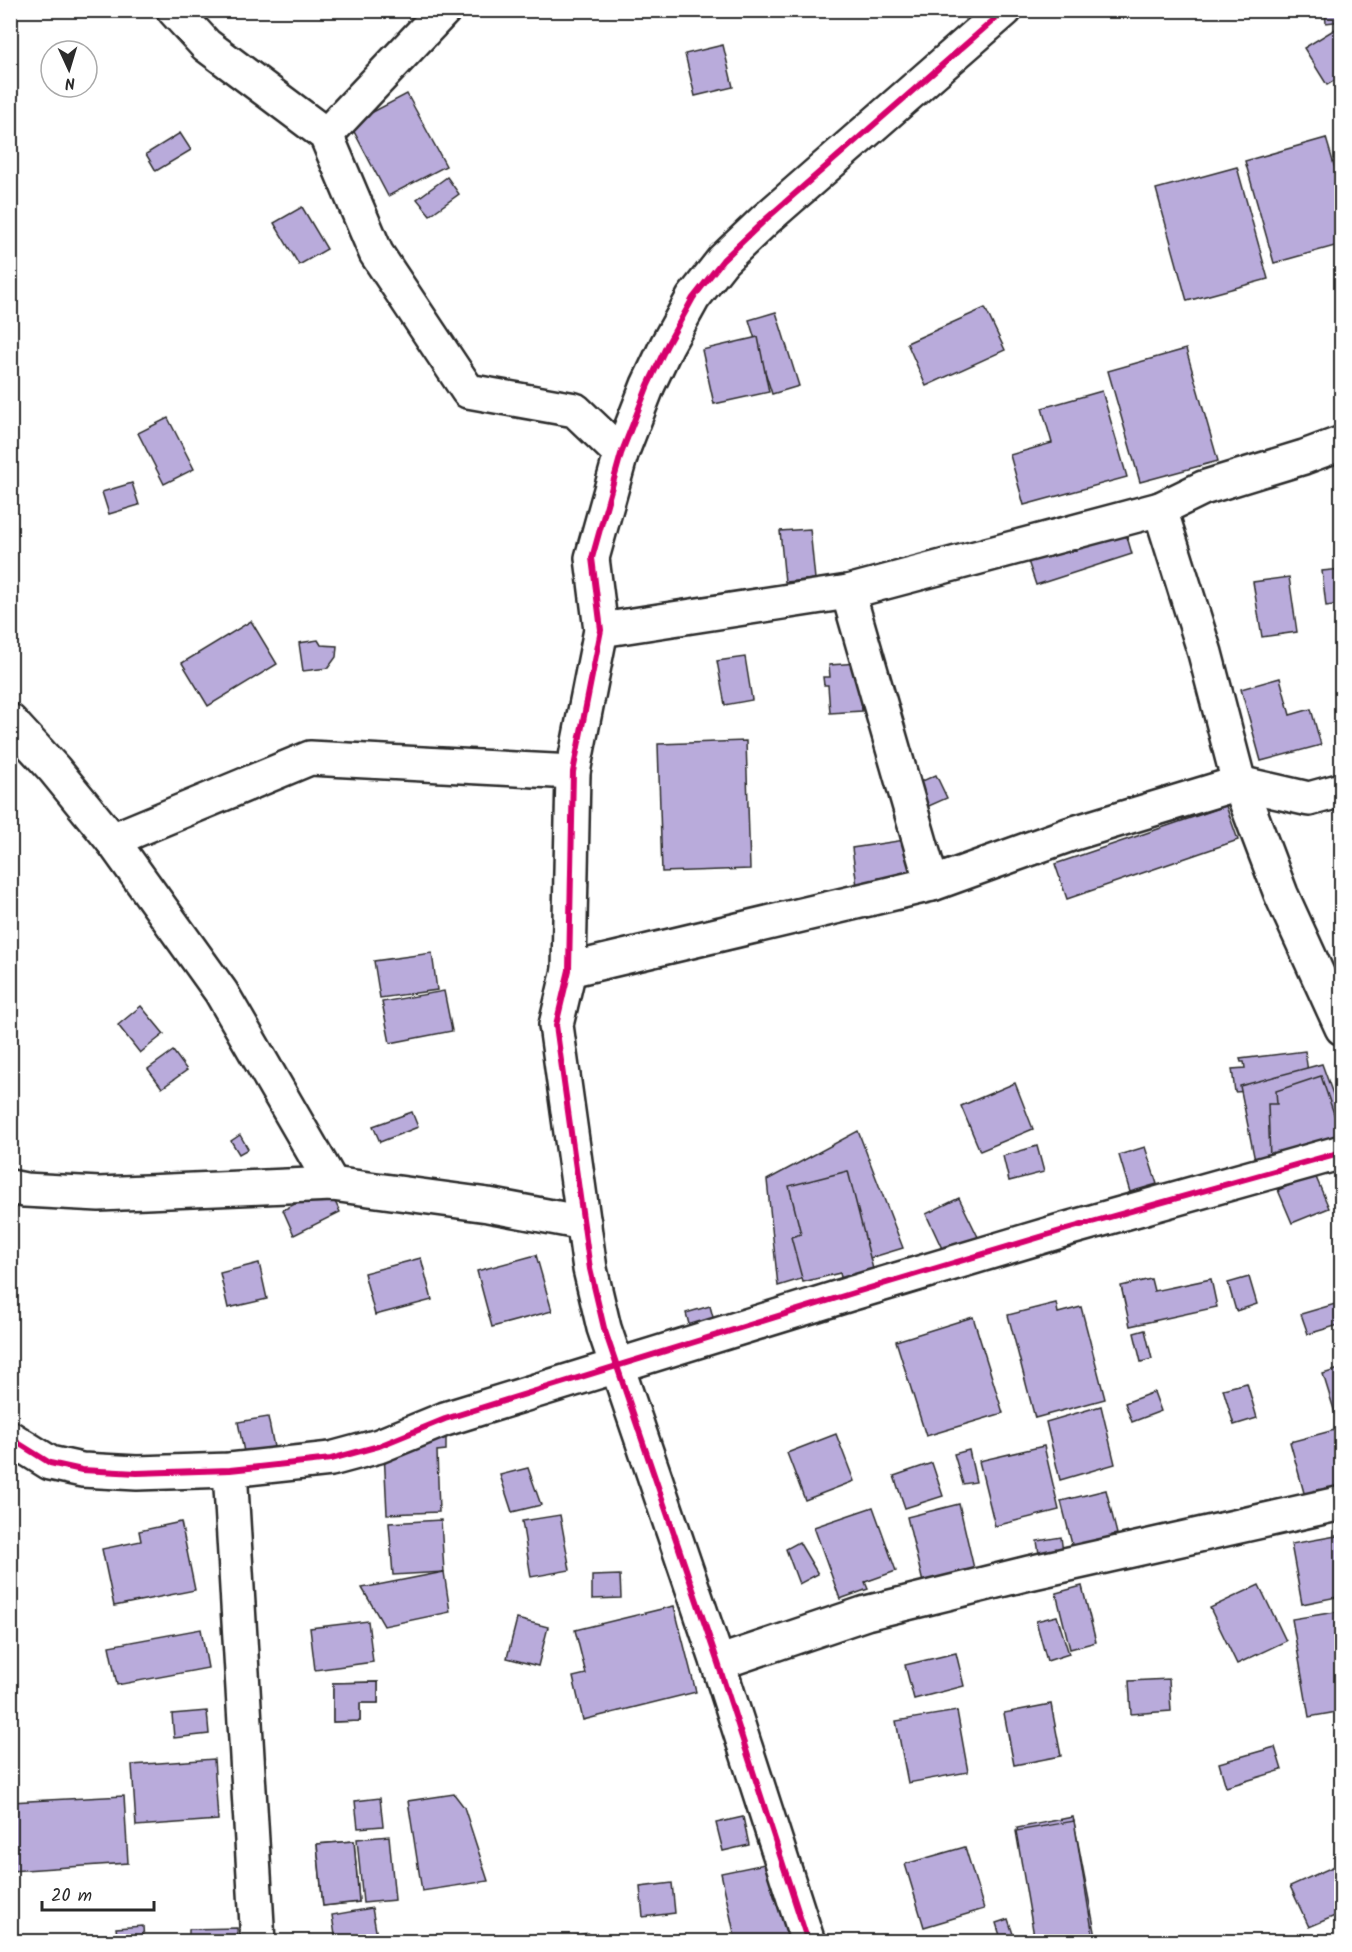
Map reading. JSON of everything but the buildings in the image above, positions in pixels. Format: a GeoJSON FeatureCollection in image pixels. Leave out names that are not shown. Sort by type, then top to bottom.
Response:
{"type":"FeatureCollection","features":[{"type":"Feature","properties":{"kind":"street"},"geometry":{"type":"LineString","coordinates":[[174,10],[206,45],[326,135],[376,253],[468,391],[575,410],[621,454]]}},
{"type":"Feature","properties":{"kind":"street"},"geometry":{"type":"LineString","coordinates":[[326,135],[444,10]]}},
{"type":"Feature","properties":{"kind":"street"},"geometry":{"type":"LineString","coordinates":[[808,1941],[718,1663],[604,1328],[590,1269],[555,1025],[569,970],[573,772],[601,630],[592,558],[621,454],[648,385],[693,298],[723,260],[765,219],[1005,10]]}},
{"type":"Feature","properties":{"kind":"street"},"geometry":{"type":"LineString","coordinates":[[601,630],[848,592],[1160,509],[1203,489],[1341,443]]}},
{"type":"Feature","properties":{"kind":"street"},"geometry":{"type":"LineString","coordinates":[[1160,509],[1205,653],[1239,783],[1281,894],[1341,1028]]}},
{"type":"Feature","properties":{"kind":"street"},"geometry":{"type":"LineString","coordinates":[[848,592],[932,884]]}},
{"type":"Feature","properties":{"kind":"street"},"geometry":{"type":"LineString","coordinates":[[10,721],[54,769],[111,840],[221,992],[332,1184]]}},
{"type":"Feature","properties":{"kind":"street"},"geometry":{"type":"LineString","coordinates":[[111,840],[310,758],[573,772]]}},
{"type":"Feature","properties":{"kind":"street"},"geometry":{"type":"LineString","coordinates":[[569,970],[932,884],[1071,834],[1239,783],[1309,798],[1341,790]]}},
{"type":"Feature","properties":{"kind":"street"},"geometry":{"type":"LineString","coordinates":[[10,1438],[50,1463],[82,1470],[137,1473],[230,1470],[331,1459],[380,1446],[445,1419],[853,1293],[1067,1229],[1341,1152]]}},
{"type":"Feature","properties":{"kind":"street"},"geometry":{"type":"LineString","coordinates":[[10,1187],[25,1190],[99,1194],[332,1184],[488,1205],[584,1223]]}},
{"type":"Feature","properties":{"kind":"street"},"geometry":{"type":"LineString","coordinates":[[230,1470],[258,1941]]}},
{"type":"Feature","properties":{"kind":"street"},"geometry":{"type":"LineString","coordinates":[[718,1663],[866,1613],[1029,1573],[1341,1503]]}},
{"type":"Feature","properties":{"kind":"cycle path"},"geometry":{"type":"LineString","coordinates":[[808,1942],[718,1663],[604,1328],[590,1269],[556,1025],[569,970],[573,772],[601,630],[592,558],[621,454],[648,385],[693,298],[723,260],[766,219],[1005,10]]}},
{"type":"Feature","properties":{"kind":"cycle path"},"geometry":{"type":"LineString","coordinates":[[10,1438],[50,1463],[82,1470],[137,1473],[230,1470],[331,1459],[379,1446],[445,1419],[853,1293],[1067,1229],[1342,1152]]}}]}
